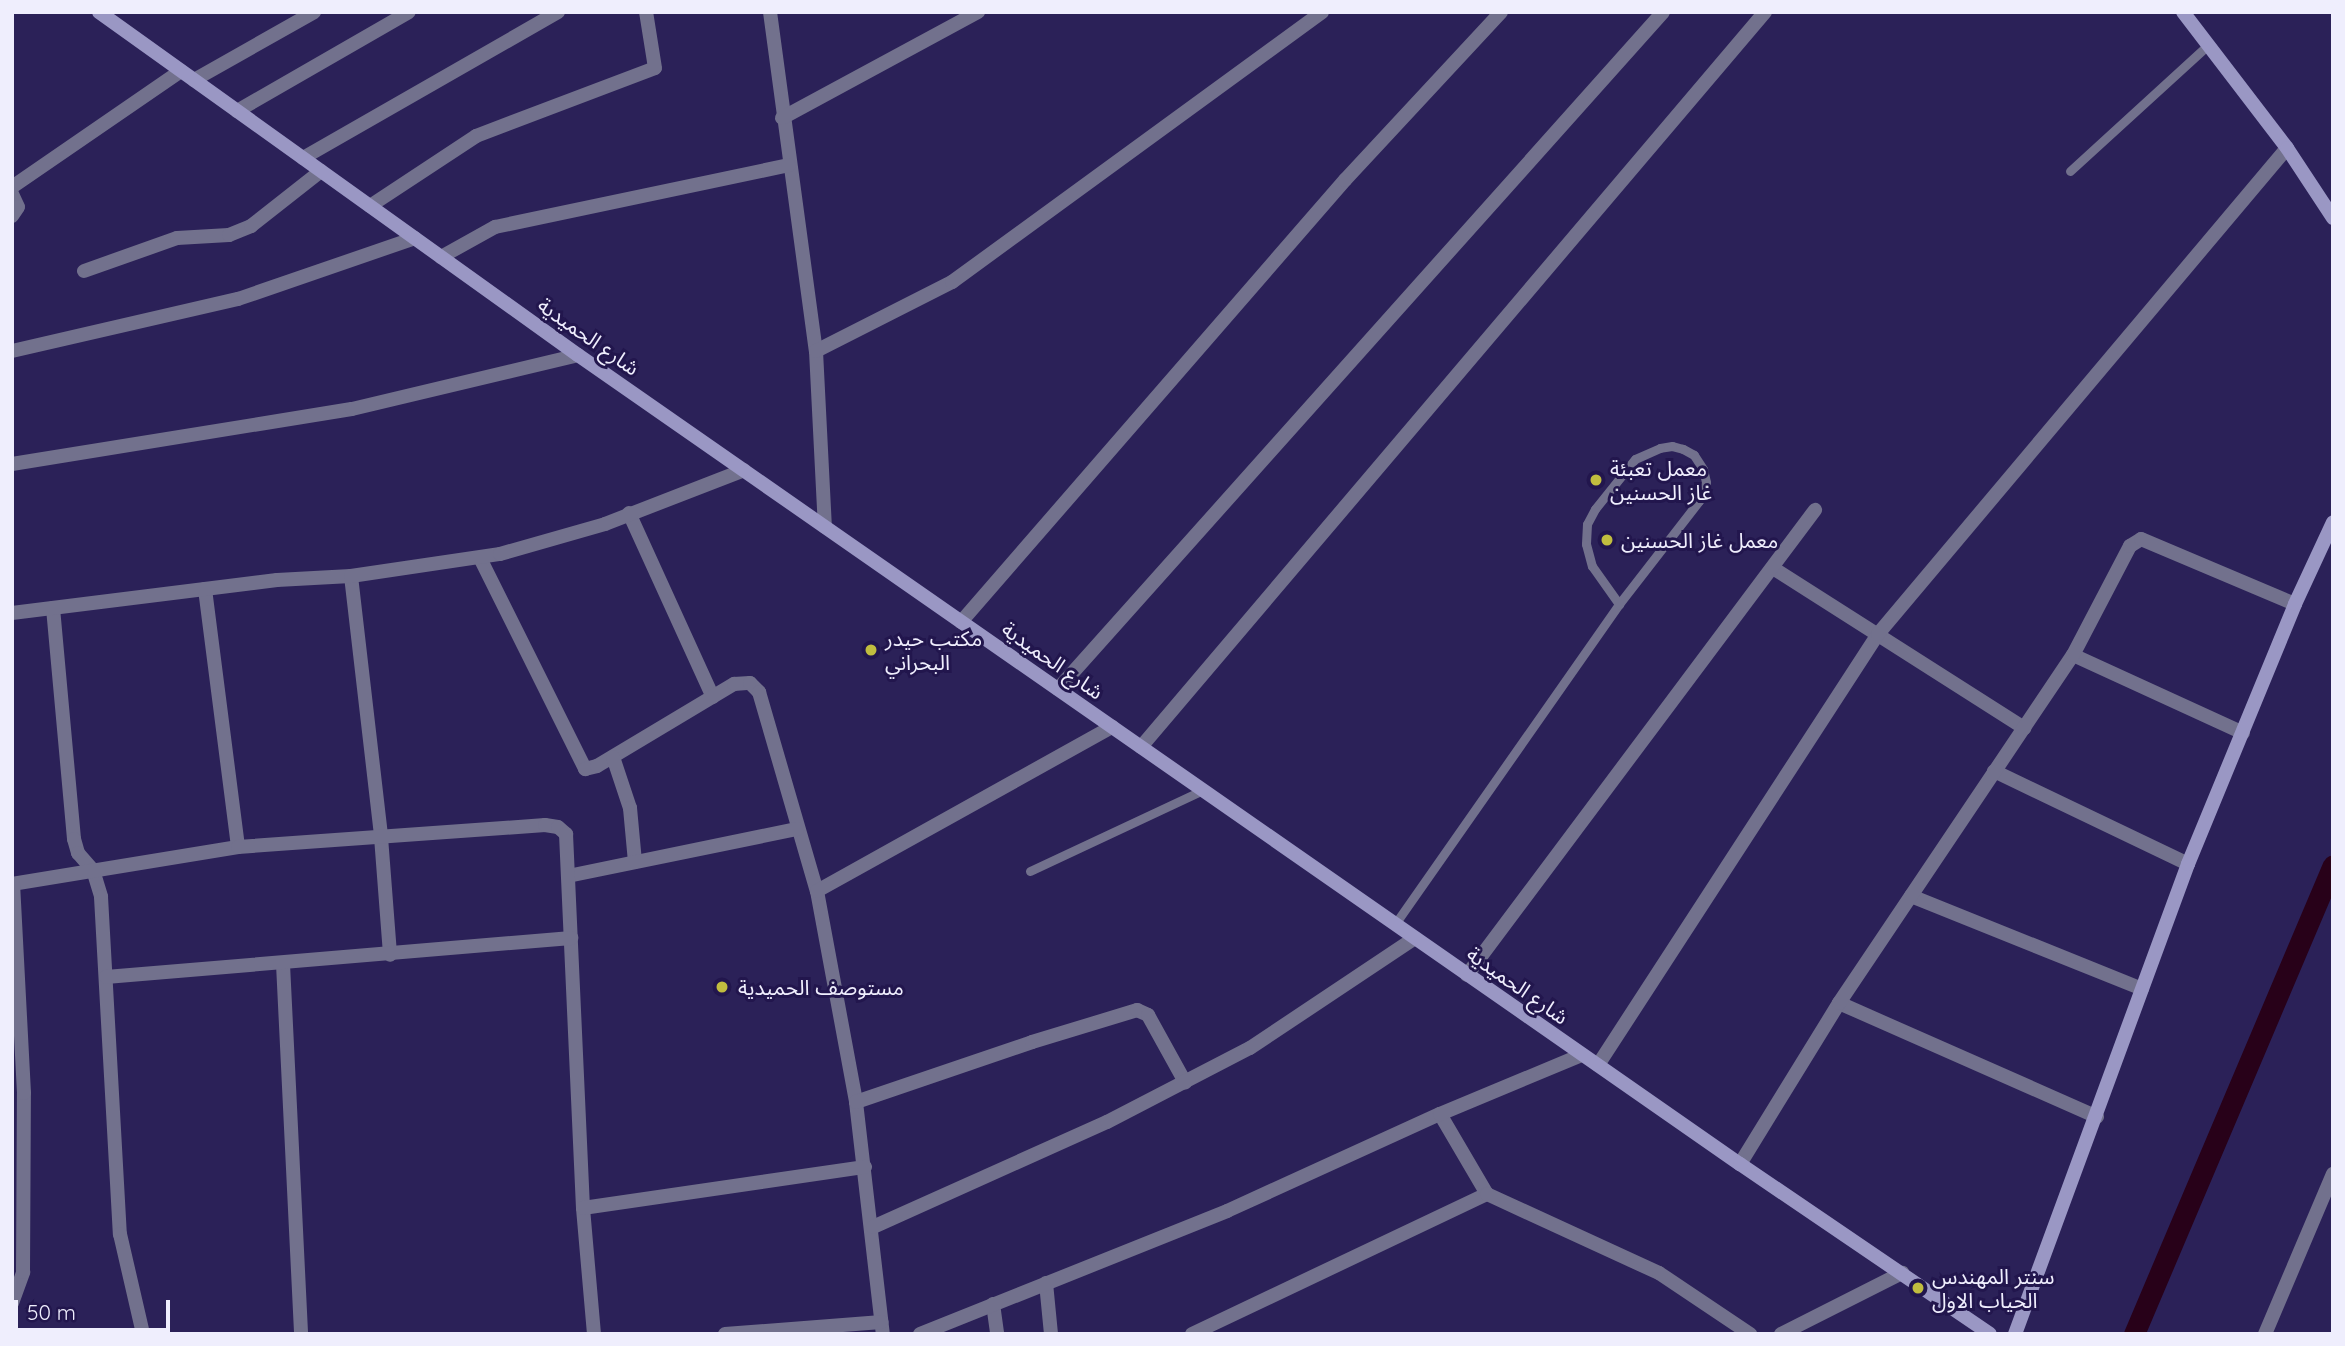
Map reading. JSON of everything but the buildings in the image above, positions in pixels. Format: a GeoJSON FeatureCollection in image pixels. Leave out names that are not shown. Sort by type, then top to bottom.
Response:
{"type":"FeatureCollection","features":[{"type":"Feature","properties":{"kind":"street","name":"شارع الحميدية"},"geometry":{"type":"LineString","coordinates":[[99,12],[578,355],[1582,1055],[1990,1334]]}},
{"type":"Feature","properties":{"kind":"street"},"geometry":{"type":"LineString","coordinates":[[194,80],[314,12]]}},
{"type":"Feature","properties":{"kind":"street"},"geometry":{"type":"LineString","coordinates":[[237,111],[409,12]]}},
{"type":"Feature","properties":{"kind":"street"},"geometry":{"type":"LineString","coordinates":[[303,158],[558,12]]}},
{"type":"Feature","properties":{"kind":"street"},"geometry":{"type":"LineString","coordinates":[[370,206],[476,136],[655,68],[646,12]]}},
{"type":"Feature","properties":{"kind":"street"},"geometry":{"type":"LineString","coordinates":[[770,12],[782,118],[816,351],[825,527]]}},
{"type":"Feature","properties":{"kind":"street"},"geometry":{"type":"LineString","coordinates":[[782,118],[978,12]]}},
{"type":"Feature","properties":{"kind":"street"},"geometry":{"type":"LineString","coordinates":[[816,351],[952,282],[1322,12]]}},
{"type":"Feature","properties":{"kind":"street"},"geometry":{"type":"LineString","coordinates":[[961,622],[1345,180],[1501,12]]}},
{"type":"Feature","properties":{"kind":"street"},"geometry":{"type":"LineString","coordinates":[[1058,690],[1663,12]]}},
{"type":"Feature","properties":{"kind":"street"},"geometry":{"type":"LineString","coordinates":[[1141,747],[1765,12]]}},
{"type":"Feature","properties":{"kind":"street"},"geometry":{"type":"LineString","coordinates":[[2183,12],[2287,148],[2333,218]]}},
{"type":"Feature","properties":{"kind":"street"},"geometry":{"type":"LineString","coordinates":[[12,187],[181,71]]}},
{"type":"Feature","properties":{"kind":"street"},"geometry":{"type":"LineString","coordinates":[[1598,1065],[1878,634],[2287,148]]}},
{"type":"Feature","properties":{"kind":"street"},"geometry":{"type":"LineString","coordinates":[[441,257],[495,228],[789,165]]}},
{"type":"Feature","properties":{"kind":"street"},"geometry":{"type":"LineString","coordinates":[[84,271],[177,238],[229,235],[251,226],[321,171]]}},
{"type":"Feature","properties":{"kind":"street"},"geometry":{"type":"LineString","coordinates":[[12,194],[18,207],[12,216]]}},
{"type":"Feature","properties":{"kind":"street"},"geometry":{"type":"LineString","coordinates":[[12,351],[238,299],[415,238]]}},
{"type":"Feature","properties":{"kind":"street"},"geometry":{"type":"LineString","coordinates":[[12,464],[352,409],[578,355]]}},
{"type":"Feature","properties":{"kind":"street"},"geometry":{"type":"LineString","coordinates":[[12,613],[277,580],[351,576],[480,558],[605,524],[744,470]]}},
{"type":"Feature","properties":{"kind":"street"},"geometry":{"type":"LineString","coordinates":[[1467,975],[1815,510]]}},
{"type":"Feature","properties":{"kind":"street"},"geometry":{"type":"LineString","coordinates":[[629,513],[713,697]]}},
{"type":"Feature","properties":{"kind":"street"},"geometry":{"type":"LineString","coordinates":[[2015,1334],[2188,864],[2295,604],[2333,522]]}},
{"type":"Feature","properties":{"kind":"street"},"geometry":{"type":"LineString","coordinates":[[1740,1164],[1839,1003],[2073,655],[2130,546],[2141,539],[2295,604]]}},
{"type":"Feature","properties":{"kind":"street"},"geometry":{"type":"LineString","coordinates":[[480,558],[585,769],[613,757],[734,684],[750,683],[759,692],[817,891],[856,1102],[873,1227],[882,1328],[724,1334]]}},
{"type":"Feature","properties":{"kind":"street"},"geometry":{"type":"LineString","coordinates":[[1773,568],[2024,728]]}},
{"type":"Feature","properties":{"kind":"street"},"geometry":{"type":"LineString","coordinates":[[351,576],[381,837],[390,955]]}},
{"type":"Feature","properties":{"kind":"street"},"geometry":{"type":"LineString","coordinates":[[205,589],[238,847]]}},
{"type":"Feature","properties":{"kind":"street"},"geometry":{"type":"LineString","coordinates":[[53,608],[74,839],[78,853],[93,870],[101,897],[120,1234],[143,1334]]}},
{"type":"Feature","properties":{"kind":"street"},"geometry":{"type":"LineString","coordinates":[[2073,655],[2243,733]]}},
{"type":"Feature","properties":{"kind":"street"},"geometry":{"type":"LineString","coordinates":[[817,891],[1112,727]]}},
{"type":"Feature","properties":{"kind":"street"},"geometry":{"type":"LineString","coordinates":[[613,757],[630,808],[635,862]]}},
{"type":"Feature","properties":{"kind":"street"},"geometry":{"type":"LineString","coordinates":[[1994,771],[2188,864]]}},
{"type":"Feature","properties":{"kind":"street"},"geometry":{"type":"LineString","coordinates":[[12,1303],[23,1272],[24,1093],[13,884],[238,847],[545,825],[558,827],[566,834],[583,1208],[594,1334]]}},
{"type":"Feature","properties":{"kind":"street"},"geometry":{"type":"LineString","coordinates":[[568,876],[797,829]]}},
{"type":"Feature","properties":{"kind":"street"},"geometry":{"type":"LineString","coordinates":[[1910,896],[2142,989]]}},
{"type":"Feature","properties":{"kind":"street"},"geometry":{"type":"LineString","coordinates":[[106,977],[571,938]]}},
{"type":"Feature","properties":{"kind":"street"},"geometry":{"type":"LineString","coordinates":[[873,1227],[1107,1122],[1250,1048],[1415,938]]}},
{"type":"Feature","properties":{"kind":"street"},"geometry":{"type":"LineString","coordinates":[[283,964],[301,1334]]}},
{"type":"Feature","properties":{"kind":"street"},"geometry":{"type":"LineString","coordinates":[[1839,1003],[2097,1117]]}},
{"type":"Feature","properties":{"kind":"street"},"geometry":{"type":"LineString","coordinates":[[856,1102],[1031,1042],[1138,1010],[1149,1015],[1185,1082]]}},
{"type":"Feature","properties":{"kind":"street"},"geometry":{"type":"LineString","coordinates":[[920,1334],[1227,1210],[1440,1114],[1582,1055]]}},
{"type":"Feature","properties":{"kind":"street"},"geometry":{"type":"LineString","coordinates":[[1440,1114],[1487,1194],[1658,1273],[1750,1334]]}},
{"type":"Feature","properties":{"kind":"street"},"geometry":{"type":"LineString","coordinates":[[583,1208],[865,1167]]}},
{"type":"Feature","properties":{"kind":"street"},"geometry":{"type":"LineString","coordinates":[[2265,1334],[2327,1207],[2333,1174]]}},
{"type":"Feature","properties":{"kind":"street"},"geometry":{"type":"LineString","coordinates":[[1192,1334],[1487,1194]]}},
{"type":"Feature","properties":{"kind":"street"},"geometry":{"type":"LineString","coordinates":[[1781,1334],[1902,1273]]}},
{"type":"Feature","properties":{"kind":"street"},"geometry":{"type":"LineString","coordinates":[[1046,1283],[1051,1334]]}},
{"type":"Feature","properties":{"kind":"street"},"geometry":{"type":"LineString","coordinates":[[993,1304],[997,1334]]}},
{"type":"Feature","properties":{"kind":"lane"},"geometry":{"type":"LineString","coordinates":[[2070,171],[2208,45]]}},
{"type":"Feature","properties":{"kind":"lane"},"geometry":{"type":"LineString","coordinates":[[1395,924],[1619,604],[1699,501],[1706,482],[1703,469],[1694,455],[1683,449],[1672,446],[1660,448],[1634,459],[1595,509],[1587,524],[1586,544],[1592,566],[1619,604]]}},
{"type":"Feature","properties":{"kind":"lane"},"geometry":{"type":"LineString","coordinates":[[1030,871],[1203,790]]}},
{"type":"Feature","properties":{"kind":"waterway"},"geometry":{"type":"LineString","coordinates":[[2134,1334],[2333,865]]}},
{"type":"Feature","properties":{"kind":"place","name":"معمل تعبئة غاز الحسنين"},"geometry":{"type":"Point","coordinates":[1596,480]}},
{"type":"Feature","properties":{"kind":"place","name":"معمل غاز الحسنين"},"geometry":{"type":"Point","coordinates":[1607,540]}},
{"type":"Feature","properties":{"kind":"place","name":"مكتب حيدر البحراني"},"geometry":{"type":"Point","coordinates":[871,650]}},
{"type":"Feature","properties":{"kind":"place","name":"مستوصف الحميدية"},"geometry":{"type":"Point","coordinates":[722,987]}},
{"type":"Feature","properties":{"kind":"place","name":"سنتر المهندس الحياب الاول"},"geometry":{"type":"Point","coordinates":[1918,1288]}}]}
